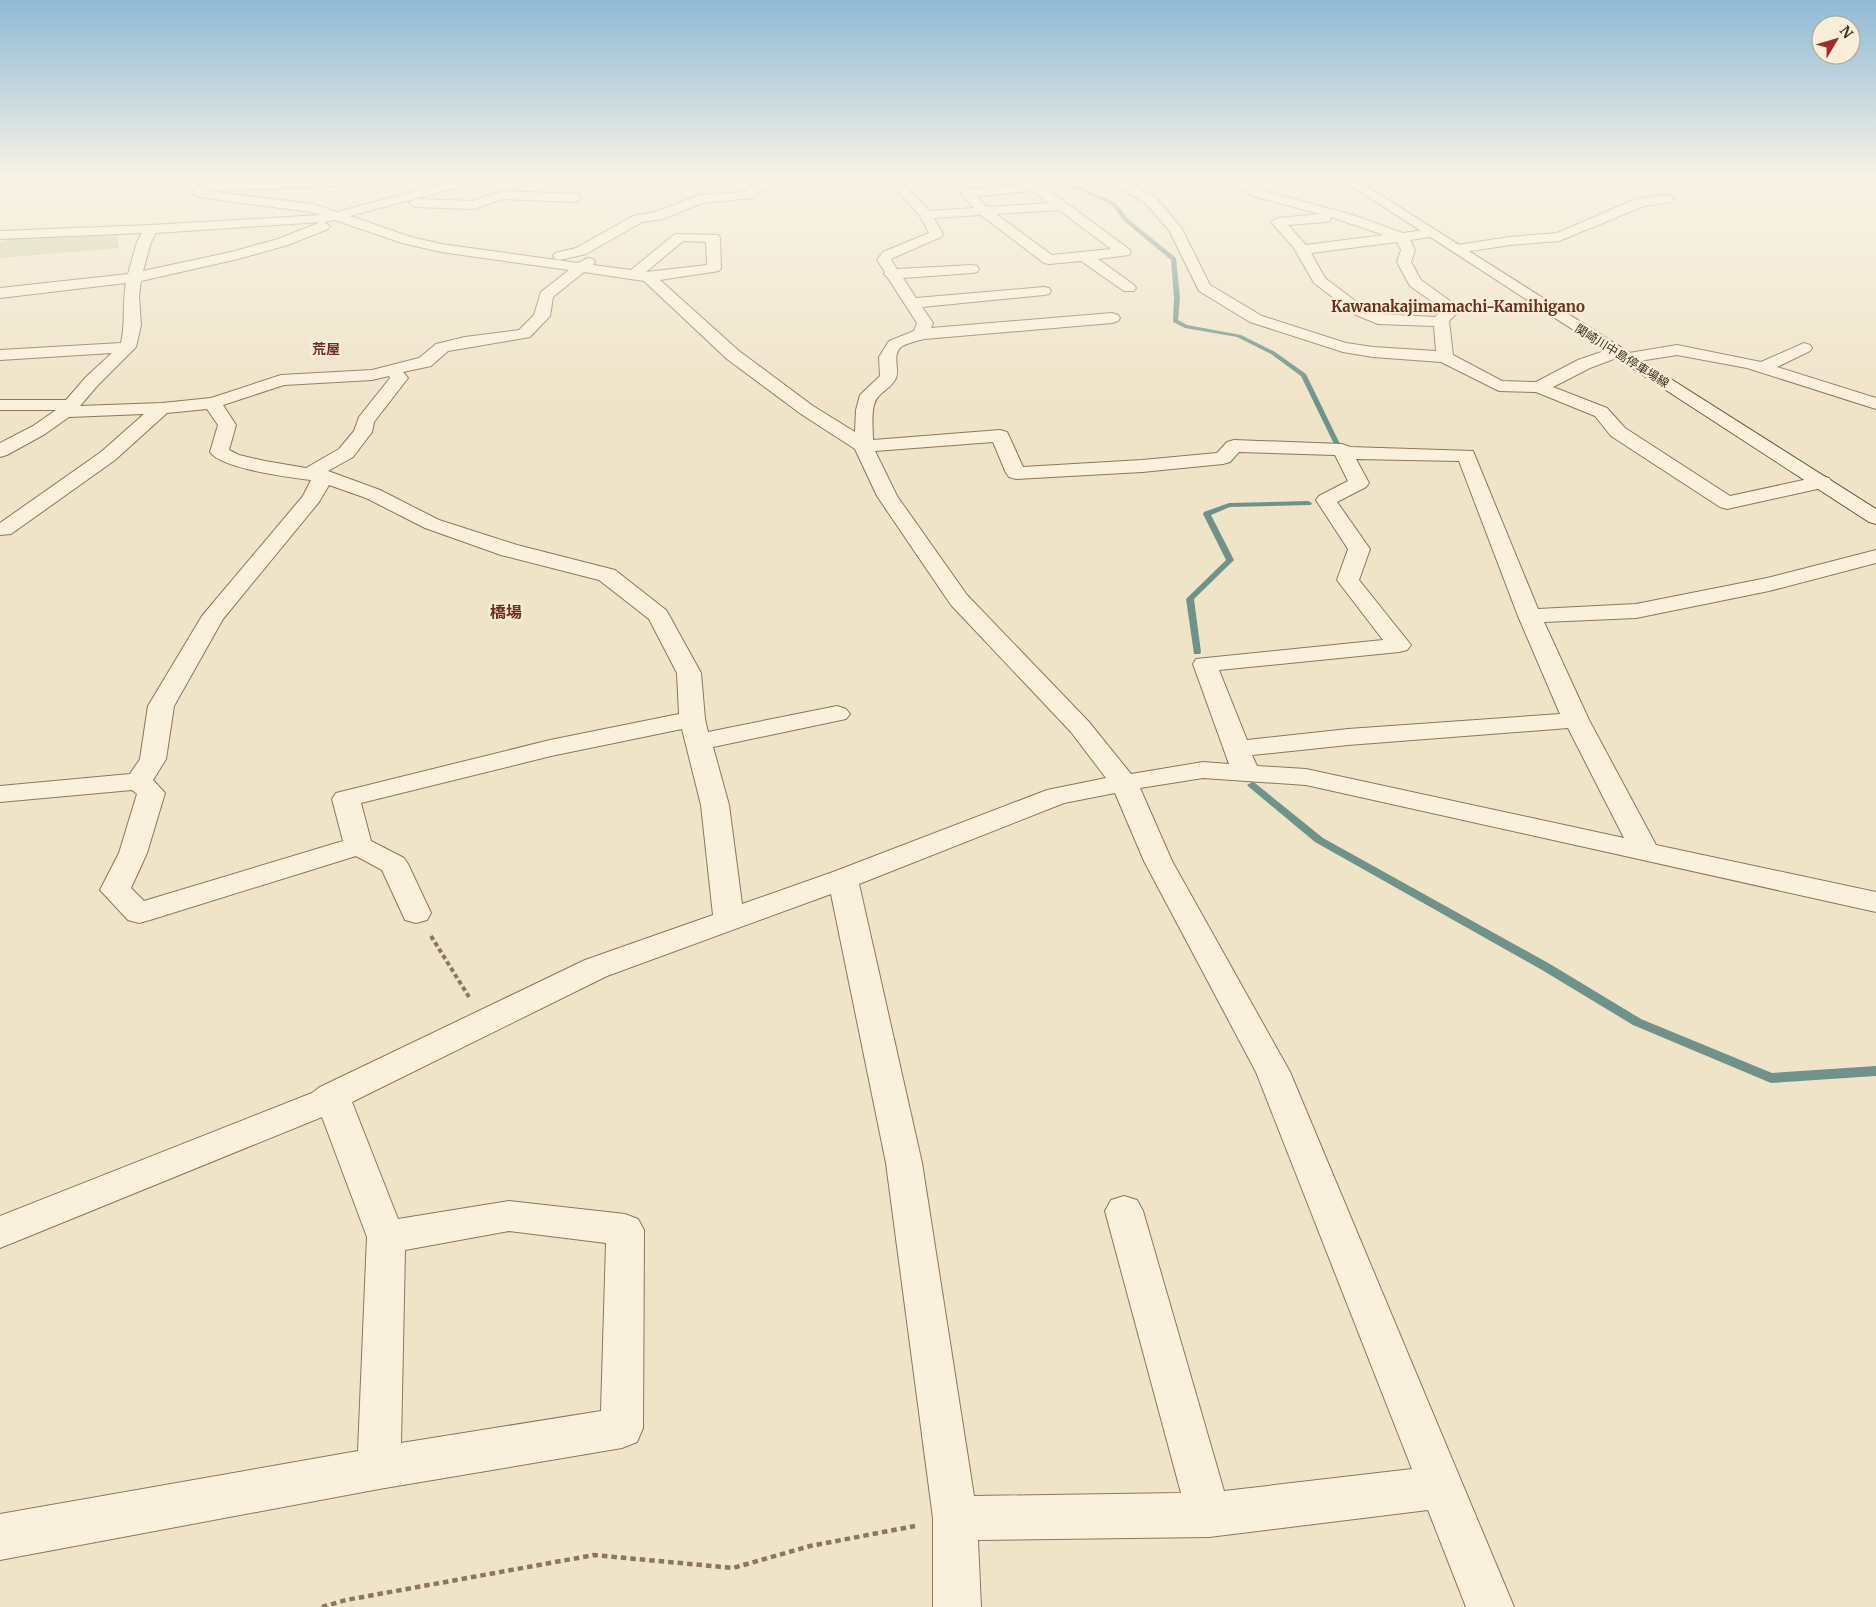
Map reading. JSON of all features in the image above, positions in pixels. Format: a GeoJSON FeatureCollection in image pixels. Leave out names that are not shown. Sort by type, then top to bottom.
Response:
{"type":"FeatureCollection","features":[{"type":"Feature","properties":{"kind":"street"},"geometry":{"type":"LineString","coordinates":[[0,451],[39,430],[68,409],[92,381],[128,347],[133,325],[131,296],[141,252]]}},
{"type":"Feature","properties":{"kind":"street"},"geometry":{"type":"LineString","coordinates":[[0,293],[134,278],[248,252]]}},
{"type":"Feature","properties":{"kind":"street"},"geometry":{"type":"LineString","coordinates":[[468,252],[641,276],[714,268],[713,252]]}},
{"type":"Feature","properties":{"kind":"street"},"geometry":{"type":"LineString","coordinates":[[521,260],[561,256],[577,252]]}},
{"type":"Feature","properties":{"kind":"street"},"geometry":{"type":"LineString","coordinates":[[0,405],[68,409],[162,408],[212,403],[253,392],[281,380],[372,375],[426,362],[442,347],[524,334],[542,316],[546,295],[594,258],[587,257],[582,252]]}},
{"type":"Feature","properties":{"kind":"street"},"geometry":{"type":"LineString","coordinates":[[641,276],[664,252]]}},
{"type":"Feature","properties":{"kind":"street"},"geometry":{"type":"LineString","coordinates":[[896,252],[888,255],[884,260],[891,274],[913,303],[925,323],[921,334]]}},
{"type":"Feature","properties":{"kind":"street"},"geometry":{"type":"LineString","coordinates":[[1038,252],[1049,260],[1124,252]]}},
{"type":"Feature","properties":{"kind":"street"},"geometry":{"type":"LineString","coordinates":[[1186,252],[1204,288],[1256,319],[1343,347],[1373,352],[1445,357],[1499,386],[1539,386],[1601,412],[1618,432],[1727,503],[1822,482]]}},
{"type":"Feature","properties":{"kind":"street"},"geometry":{"type":"LineString","coordinates":[[1303,252],[1319,280],[1331,292],[1361,312],[1378,319],[1441,322],[1454,309],[1416,283],[1404,262],[1407,252]]}},
{"type":"Feature","properties":{"kind":"street","name":"関崎川中島停車場線"},"geometry":{"type":"LineString","coordinates":[[1460,252],[1876,518]]}},
{"type":"Feature","properties":{"kind":"street"},"geometry":{"type":"LineString","coordinates":[[1084,256],[1129,288]]}},
{"type":"Feature","properties":{"kind":"street"},"geometry":{"type":"LineString","coordinates":[[891,274],[972,269]]}},
{"type":"Feature","properties":{"kind":"street"},"geometry":{"type":"LineString","coordinates":[[641,276],[733,355],[807,410],[863,446],[1000,436],[1016,473],[1142,466],[1223,458],[1234,446],[1342,450],[1359,483],[1326,500],[1359,549],[1348,580],[1399,644],[1205,664],[1242,761]]}},
{"type":"Feature","properties":{"kind":"street"},"geometry":{"type":"LineString","coordinates":[[913,303],[1044,291]]}},
{"type":"Feature","properties":{"kind":"street"},"geometry":{"type":"LineString","coordinates":[[1112,318],[921,334],[895,344],[887,357],[890,372],[887,381],[869,395],[865,410],[863,446],[887,496],[959,600],[1080,727],[1124,783],[1158,861],[1273,1072],[1490,1607]]}},
{"type":"Feature","properties":{"kind":"street"},"geometry":{"type":"LineString","coordinates":[[1441,322],[1445,357]]}},
{"type":"Feature","properties":{"kind":"street"},"geometry":{"type":"LineString","coordinates":[[0,355],[128,347]]}},
{"type":"Feature","properties":{"kind":"street"},"geometry":{"type":"LineString","coordinates":[[1762,368],[1804,348]]}},
{"type":"Feature","properties":{"kind":"street"},"geometry":{"type":"LineString","coordinates":[[1539,386],[1584,364],[1621,355],[1677,350],[1762,368],[1876,404]]}},
{"type":"Feature","properties":{"kind":"street"},"geometry":{"type":"LineString","coordinates":[[138,781],[153,759],[161,706],[213,616],[312,498],[316,475],[346,453],[363,432],[365,421],[399,378],[393,370]]}},
{"type":"Feature","properties":{"kind":"street"},"geometry":{"type":"LineString","coordinates":[[212,403],[227,425],[219,452],[232,459],[265,467],[316,475],[372,494],[432,524],[509,550],[607,575],[658,615],[689,673],[695,731],[715,805],[729,919]]}},
{"type":"Feature","properties":{"kind":"street"},"geometry":{"type":"LineString","coordinates":[[1,533],[108,456],[162,408]]}},
{"type":"Feature","properties":{"kind":"street"},"geometry":{"type":"LineString","coordinates":[[1344,453],[1466,454],[1529,616],[1576,720],[1645,851]]}},
{"type":"Feature","properties":{"kind":"street"},"geometry":{"type":"LineString","coordinates":[[1529,616],[1636,611],[1768,584],[1876,556]]}},
{"type":"Feature","properties":{"kind":"street"},"geometry":{"type":"LineString","coordinates":[[358,846],[346,799],[550,748],[837,714]]}},
{"type":"Feature","properties":{"kind":"street"},"geometry":{"type":"LineString","coordinates":[[0,1232],[314,1106],[596,968],[843,879],[1057,796],[1203,770],[1348,737],[1576,720]]}},
{"type":"Feature","properties":{"kind":"street"},"geometry":{"type":"LineString","coordinates":[[1242,761],[1306,777],[1876,902]]}},
{"type":"Feature","properties":{"kind":"street"},"geometry":{"type":"LineString","coordinates":[[0,794],[138,781],[151,793],[132,853],[116,890],[140,913],[358,846],[394,864],[416,912]]}},
{"type":"Feature","properties":{"kind":"street"},"geometry":{"type":"LineString","coordinates":[[843,879],[904,1163],[955,1518],[958,1607]]}},
{"type":"Feature","properties":{"kind":"street"},"geometry":{"type":"LineString","coordinates":[[332,1096],[386,1237],[379,1468]]}},
{"type":"Feature","properties":{"kind":"street"},"geometry":{"type":"LineString","coordinates":[[1124,1211],[1209,1515]]}},
{"type":"Feature","properties":{"kind":"street"},"geometry":{"type":"LineString","coordinates":[[0,1537],[379,1468],[622,1428],[625,1230],[509,1216],[386,1237]]}},
{"type":"Feature","properties":{"kind":"street"},"geometry":{"type":"LineString","coordinates":[[955,1518],[1209,1515],[1441,1487]]}},
{"type":"Feature","properties":{"kind":"path"},"geometry":{"type":"LineString","coordinates":[[416,912],[485,1021]]}},
{"type":"Feature","properties":{"kind":"path"},"geometry":{"type":"LineString","coordinates":[[322,1607],[346,1600],[594,1555],[733,1568],[810,1546],[955,1518]]}},
{"type":"Feature","properties":{"kind":"green space"},"geometry":{"type":"Polygon","coordinates":[[[0,252],[71,252],[0,258],[0,252]]]}},
{"type":"Feature","properties":{"kind":"waterway"},"geometry":{"type":"LineString","coordinates":[[1165,252],[1174,259],[1177,298],[1175,321],[1185,326],[1239,336],[1273,353],[1304,375],[1337,444]]}},
{"type":"Feature","properties":{"kind":"waterway"},"geometry":{"type":"LineString","coordinates":[[1197,652],[1190,599],[1230,560],[1207,514],[1229,505],[1308,503]]}},
{"type":"Feature","properties":{"kind":"waterway"},"geometry":{"type":"LineString","coordinates":[[1252,785],[1319,840],[1546,967],[1637,1022],[1771,1078],[1876,1071]]}},
{"type":"Feature","properties":{"kind":"district","name":"Kawanakajimamachi-Kamihigano"},"geometry":{"type":"Point","coordinates":[1458,307]}},
{"type":"Feature","properties":{"kind":"district","name":"荒屋"},"geometry":{"type":"Point","coordinates":[326,349]}},
{"type":"Feature","properties":{"kind":"district","name":"橋場"},"geometry":{"type":"Point","coordinates":[506,612]}}]}
